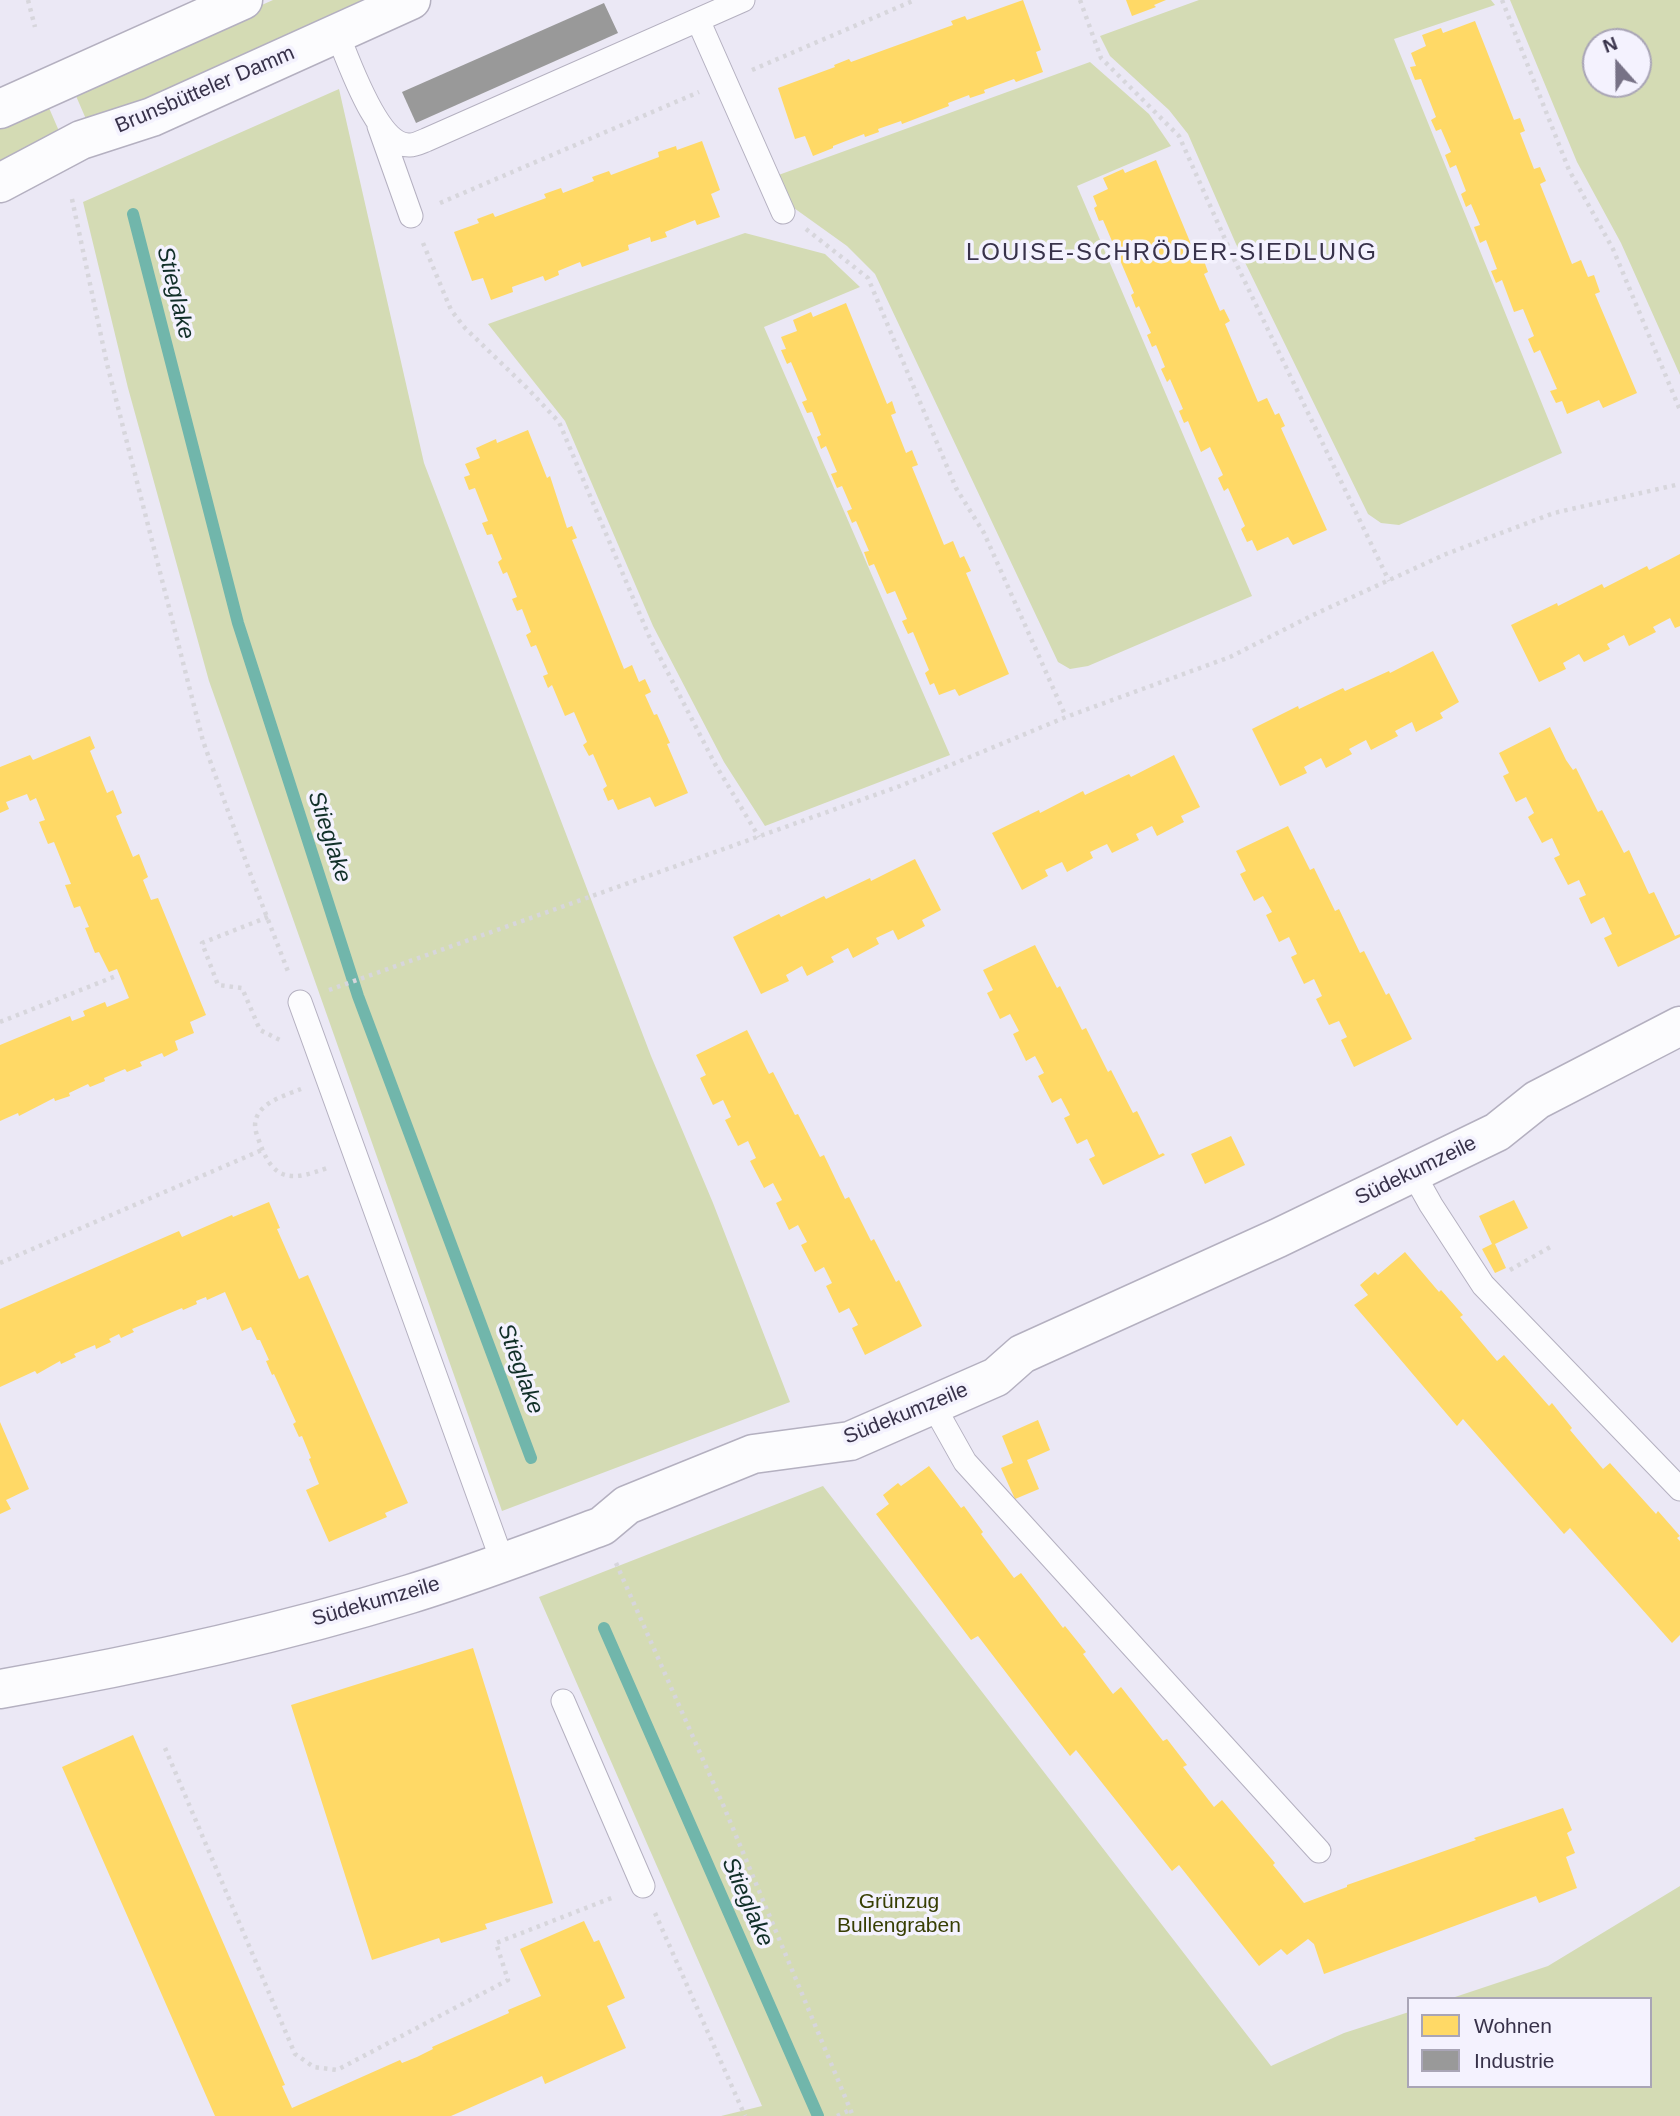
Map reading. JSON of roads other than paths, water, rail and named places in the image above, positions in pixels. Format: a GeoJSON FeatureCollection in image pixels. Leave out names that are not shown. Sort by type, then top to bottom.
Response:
{"type":"FeatureCollection","features":[{"type":"Feature","properties":{"kind":"street"},"geometry":{"type":"LineString","coordinates":[[0,109],[243,0]]}},
{"type":"Feature","properties":{"kind":"street","name":"Brunsbütteler Damm"},"geometry":{"type":"LineString","coordinates":[[0,183],[81,140],[152,117],[411,0]]}},
{"type":"Feature","properties":{"kind":"street","name":"Südekumzeile"},"geometry":{"type":"LineString","coordinates":[[0,1689],[160,1658],[411,1594],[601,1527],[627,1505],[753,1454],[850,1441],[996,1377],[1022,1354],[1497,1132],[1537,1100],[1680,1026]]}},
{"type":"Feature","properties":{"kind":"lane"},"geometry":{"type":"LineString","coordinates":[[379,126],[393,139],[408,145],[426,140],[743,0]]}},
{"type":"Feature","properties":{"kind":"lane"},"geometry":{"type":"LineString","coordinates":[[698,20],[783,212]]}},
{"type":"Feature","properties":{"kind":"lane"},"geometry":{"type":"LineString","coordinates":[[337,33],[379,126],[411,216]]}},
{"type":"Feature","properties":{"kind":"lane"},"geometry":{"type":"LineString","coordinates":[[300,1002],[503,1563]]}},
{"type":"Feature","properties":{"kind":"lane"},"geometry":{"type":"LineString","coordinates":[[1413,1173],[1483,1285],[1680,1489]]}},
{"type":"Feature","properties":{"kind":"lane"},"geometry":{"type":"LineString","coordinates":[[933,1405],[965,1462],[1319,1852]]}},
{"type":"Feature","properties":{"kind":"lane"},"geometry":{"type":"LineString","coordinates":[[563,1701],[643,1886]]}},
{"type":"Feature","properties":{"kind":"waterway","name":"Stieglake"},"geometry":{"type":"LineString","coordinates":[[133,214],[238,623],[358,996],[531,1458]]}},
{"type":"Feature","properties":{"kind":"waterway","name":"Stieglake"},"geometry":{"type":"LineString","coordinates":[[604,1628],[818,2116]]}},
{"type":"Feature","properties":{"kind":"district","name":"LOUISE-SCHRÖDER-SIEDLUNG"},"geometry":{"type":"Point","coordinates":[1172,253]}},
{"type":"Feature","properties":{"kind":"park label","name":"Grünzug Bullengraben"},"geometry":{"type":"Point","coordinates":[899,1914]}}]}
